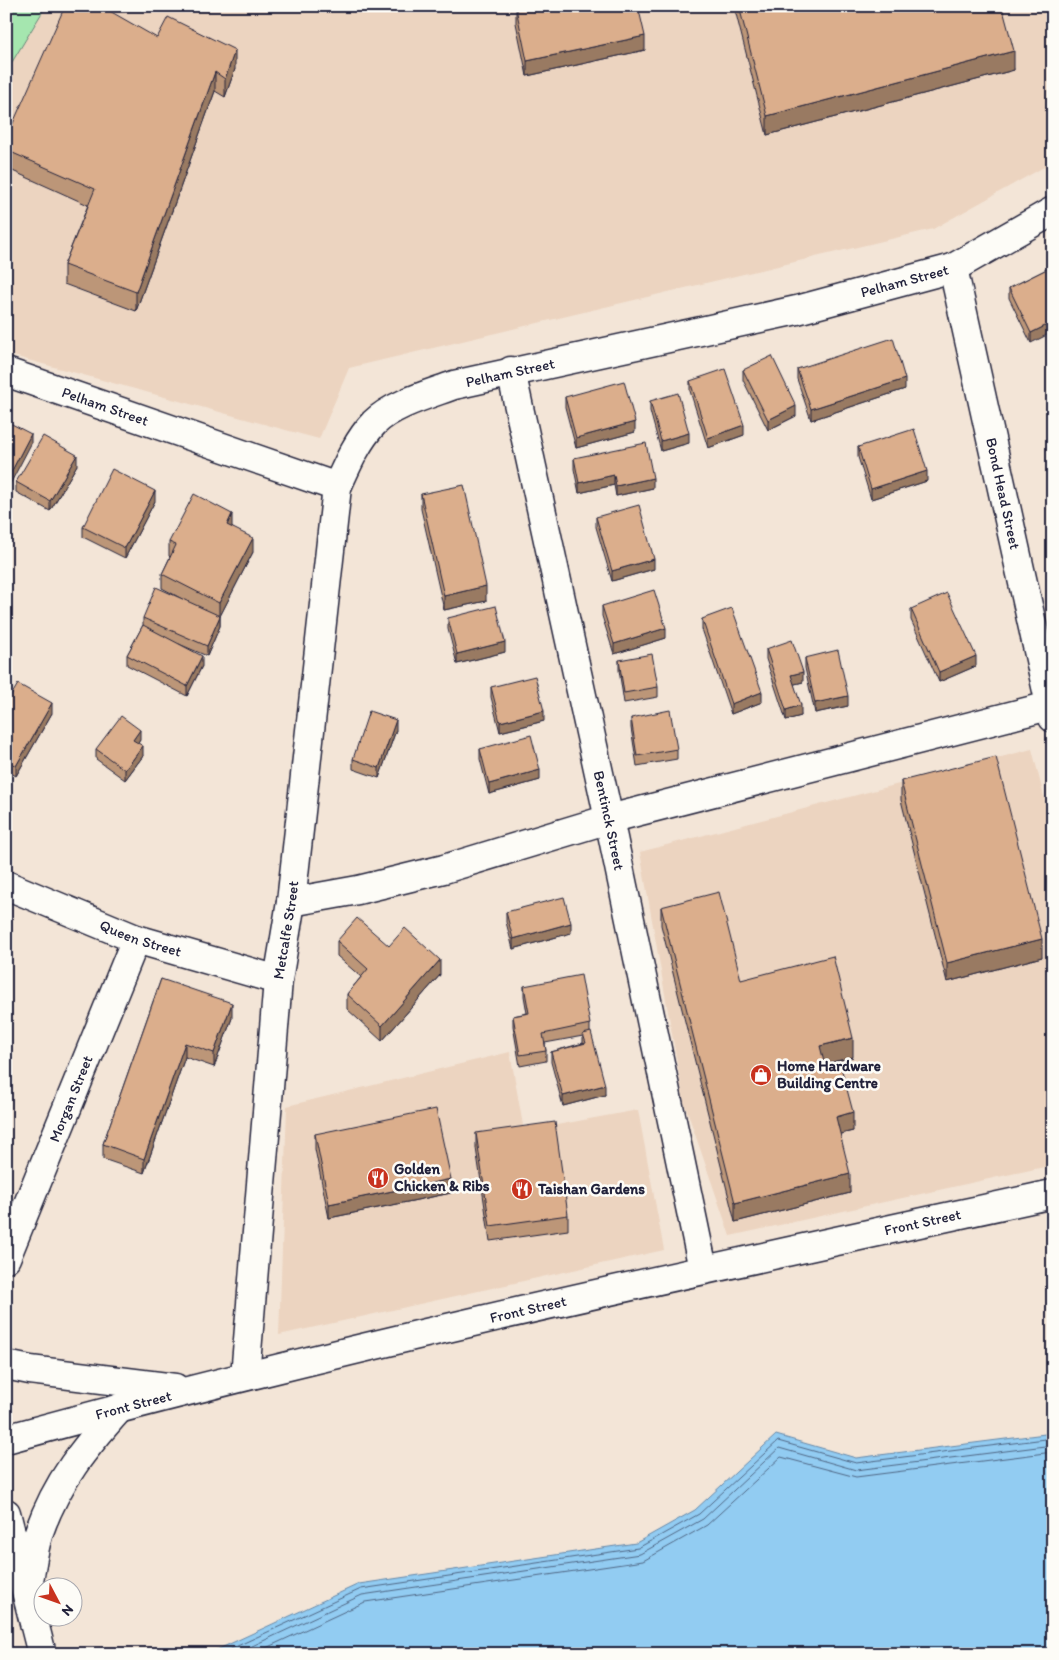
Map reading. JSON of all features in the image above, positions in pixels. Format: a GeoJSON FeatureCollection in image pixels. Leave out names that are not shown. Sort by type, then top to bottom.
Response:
{"type":"FeatureCollection","features":[{"type":"Feature","properties":{"kind":"street","name":"Pelham Street"},"geometry":{"type":"LineString","coordinates":[[6,372],[337,487],[350,456],[375,422],[406,403],[454,384],[796,310],[953,268],[1053,211]]}},
{"type":"Feature","properties":{"kind":"street","name":"Bond Head Street"},"geometry":{"type":"LineString","coordinates":[[953,268],[1052,710]]}},
{"type":"Feature","properties":{"kind":"street","name":"Bentinck Street"},"geometry":{"type":"LineString","coordinates":[[511,371],[610,819],[703,1270]]}},
{"type":"Feature","properties":{"kind":"street","name":"Metcalfe Street"},"geometry":{"type":"LineString","coordinates":[[245,1376],[278,980],[291,902],[337,487]]}},
{"type":"Feature","properties":{"kind":"street"},"geometry":{"type":"LineString","coordinates":[[291,902],[358,890],[444,869],[610,819],[1052,710]]}},
{"type":"Feature","properties":{"kind":"street","name":"Queen Street"},"geometry":{"type":"LineString","coordinates":[[6,885],[136,939],[278,980]]}},
{"type":"Feature","properties":{"kind":"street","name":"Morgan Street"},"geometry":{"type":"LineString","coordinates":[[6,1258],[136,939]]}},
{"type":"Feature","properties":{"kind":"street","name":"Front Street"},"geometry":{"type":"LineString","coordinates":[[6,1439],[245,1376],[703,1270],[1053,1194]]}},
{"type":"Feature","properties":{"kind":"street"},"geometry":{"type":"LineString","coordinates":[[6,1365],[30,1370],[189,1390]]}},
{"type":"Feature","properties":{"kind":"street"},"geometry":{"type":"LineString","coordinates":[[27,1592],[39,1533],[57,1488],[86,1446],[120,1408]]}},
{"type":"Feature","properties":{"kind":"street"},"geometry":{"type":"LineString","coordinates":[[6,1513],[42,1654]]}},
{"type":"Feature","properties":{"kind":"street"},"geometry":{"type":"LineString","coordinates":[[6,1562],[27,1592]]}},
{"type":"Feature","properties":{"kind":"shaded area"},"geometry":{"type":"Polygon","coordinates":[[[46,6],[1053,6],[1053,162],[933,229],[349,368],[319,439],[6,354],[6,72],[46,6]]]}},
{"type":"Feature","properties":{"kind":"shaded area"},"geometry":{"type":"Polygon","coordinates":[[[1032,749],[1053,833],[1053,1165],[730,1236],[684,1102],[640,852],[1032,749]]]}},
{"type":"Feature","properties":{"kind":"shaded area"},"geometry":{"type":"Polygon","coordinates":[[[510,1052],[524,1131],[638,1110],[664,1250],[279,1335],[287,1106],[510,1052]]]}},
{"type":"Feature","properties":{"kind":"green space"},"geometry":{"type":"Polygon","coordinates":[[[6,6],[46,6],[6,72],[6,6]]]}},
{"type":"Feature","properties":{"kind":"water"},"geometry":{"type":"Polygon","coordinates":[[[1053,1433],[1053,1654],[208,1654],[359,1584],[636,1543],[695,1510],[776,1435],[856,1458],[1053,1433]]]}},
{"type":"Feature","properties":{"kind":"building"},"geometry":{"type":"Polygon","coordinates":[[[65,6],[101,6],[157,38],[168,17],[235,50],[225,79],[215,72],[136,292],[64,265],[95,189],[6,150],[6,139],[65,6]]]}},
{"type":"Feature","properties":{"kind":"building"},"geometry":{"type":"Polygon","coordinates":[[[524,6],[638,6],[645,36],[527,61],[516,8],[524,6]]]}},
{"type":"Feature","properties":{"kind":"building"},"geometry":{"type":"Polygon","coordinates":[[[739,6],[1002,6],[1014,51],[767,116],[739,6]]]}},
{"type":"Feature","properties":{"kind":"building"},"geometry":{"type":"Polygon","coordinates":[[[1053,266],[1053,322],[1031,333],[1009,288],[1053,266]]]}},
{"type":"Feature","properties":{"kind":"building"},"geometry":{"type":"Polygon","coordinates":[[[893,338],[905,379],[811,409],[797,369],[893,338]]]}},
{"type":"Feature","properties":{"kind":"building"},"geometry":{"type":"Polygon","coordinates":[[[772,356],[796,406],[768,420],[743,370],[772,356]]]}},
{"type":"Feature","properties":{"kind":"building"},"geometry":{"type":"Polygon","coordinates":[[[725,369],[744,425],[708,438],[690,381],[725,369]]]}},
{"type":"Feature","properties":{"kind":"building"},"geometry":{"type":"Polygon","coordinates":[[[624,381],[635,422],[576,438],[565,397],[624,381]]]}},
{"type":"Feature","properties":{"kind":"building"},"geometry":{"type":"Polygon","coordinates":[[[678,393],[689,433],[661,441],[650,401],[678,393]]]}},
{"type":"Feature","properties":{"kind":"building"},"geometry":{"type":"Polygon","coordinates":[[[6,421],[31,434],[7,480],[6,480],[6,421]]]}},
{"type":"Feature","properties":{"kind":"building"},"geometry":{"type":"Polygon","coordinates":[[[914,429],[927,471],[871,489],[858,447],[914,429]]]}},
{"type":"Feature","properties":{"kind":"building"},"geometry":{"type":"Polygon","coordinates":[[[43,436],[77,455],[50,501],[16,482],[43,436]]]}},
{"type":"Feature","properties":{"kind":"building"},"geometry":{"type":"Polygon","coordinates":[[[646,443],[653,478],[616,486],[614,475],[579,483],[574,458],[646,443]]]}},
{"type":"Feature","properties":{"kind":"building"},"geometry":{"type":"Polygon","coordinates":[[[112,469],[155,491],[125,548],[83,527],[112,469]]]}},
{"type":"Feature","properties":{"kind":"building"},"geometry":{"type":"Polygon","coordinates":[[[464,485],[486,586],[444,596],[421,494],[464,485]]]}},
{"type":"Feature","properties":{"kind":"building"},"geometry":{"type":"Polygon","coordinates":[[[194,494],[232,514],[227,525],[253,538],[219,603],[162,574],[176,545],[169,542],[194,494]]]}},
{"type":"Feature","properties":{"kind":"building"},"geometry":{"type":"Polygon","coordinates":[[[639,505],[654,559],[612,571],[596,517],[639,505]]]}},
{"type":"Feature","properties":{"kind":"building"},"geometry":{"type":"Polygon","coordinates":[[[156,587],[220,616],[207,646],[143,618],[156,587]]]}},
{"type":"Feature","properties":{"kind":"building"},"geometry":{"type":"Polygon","coordinates":[[[654,590],[666,628],[614,644],[602,606],[654,590]]]}},
{"type":"Feature","properties":{"kind":"building"},"geometry":{"type":"Polygon","coordinates":[[[947,593],[976,656],[939,672],[911,609],[947,593]]]}},
{"type":"Feature","properties":{"kind":"building"},"geometry":{"type":"Polygon","coordinates":[[[496,606],[505,642],[457,654],[448,618],[496,606]]]}},
{"type":"Feature","properties":{"kind":"building"},"geometry":{"type":"Polygon","coordinates":[[[732,608],[762,692],[731,704],[702,619],[732,608]]]}},
{"type":"Feature","properties":{"kind":"building"},"geometry":{"type":"Polygon","coordinates":[[[143,625],[202,656],[187,686],[127,655],[143,625]]]}},
{"type":"Feature","properties":{"kind":"building"},"geometry":{"type":"Polygon","coordinates":[[[792,640],[803,672],[791,675],[801,705],[786,710],[766,649],[792,640]]]}},
{"type":"Feature","properties":{"kind":"building"},"geometry":{"type":"Polygon","coordinates":[[[838,650],[848,696],[815,703],[805,658],[838,650]]]}},
{"type":"Feature","properties":{"kind":"building"},"geometry":{"type":"Polygon","coordinates":[[[652,654],[658,687],[624,693],[619,660],[652,654]]]}},
{"type":"Feature","properties":{"kind":"building"},"geometry":{"type":"Polygon","coordinates":[[[535,676],[544,711],[500,722],[491,687],[535,676]]]}},
{"type":"Feature","properties":{"kind":"building"},"geometry":{"type":"Polygon","coordinates":[[[18,684],[52,703],[16,766],[6,760],[6,704],[18,684]]]}},
{"type":"Feature","properties":{"kind":"building"},"geometry":{"type":"Polygon","coordinates":[[[670,710],[677,749],[637,756],[631,718],[670,710]]]}},
{"type":"Feature","properties":{"kind":"building"},"geometry":{"type":"Polygon","coordinates":[[[369,711],[396,720],[379,768],[353,759],[369,711]]]}},
{"type":"Feature","properties":{"kind":"building"},"geometry":{"type":"Polygon","coordinates":[[[121,716],[140,730],[133,740],[143,746],[125,770],[96,749],[121,716]]]}},
{"type":"Feature","properties":{"kind":"building"},"geometry":{"type":"Polygon","coordinates":[[[531,735],[540,770],[489,784],[480,749],[531,735]]]}},
{"type":"Feature","properties":{"kind":"building"},"geometry":{"type":"Polygon","coordinates":[[[996,757],[1042,939],[947,963],[901,781],[996,757]]]}},
{"type":"Feature","properties":{"kind":"building","name":"Home Hardware Building Centre"},"geometry":{"type":"Polygon","coordinates":[[[719,892],[741,980],[833,956],[853,1038],[820,1046],[826,1070],[841,1067],[853,1112],[836,1117],[850,1174],[735,1203],[661,907],[719,892]]]}},
{"type":"Feature","properties":{"kind":"building"},"geometry":{"type":"Polygon","coordinates":[[[564,897],[571,923],[513,939],[506,912],[564,897]]]}},
{"type":"Feature","properties":{"kind":"building"},"geometry":{"type":"Polygon","coordinates":[[[357,918],[389,946],[405,928],[440,960],[382,1026],[347,994],[368,969],[337,941],[357,918]]]}},
{"type":"Feature","properties":{"kind":"building"},"geometry":{"type":"Polygon","coordinates":[[[581,975],[590,1024],[543,1034],[546,1051],[520,1055],[513,1016],[529,1013],[524,986],[581,975]]]}},
{"type":"Feature","properties":{"kind":"building"},"geometry":{"type":"Polygon","coordinates":[[[161,979],[232,1003],[214,1053],[185,1043],[144,1159],[103,1144],[161,979]]]}},
{"type":"Feature","properties":{"kind":"building"},"geometry":{"type":"Polygon","coordinates":[[[591,1032],[605,1085],[563,1096],[551,1052],[586,1043],[583,1034],[591,1032]]]}},
{"type":"Feature","properties":{"kind":"building"},"geometry":{"type":"Polygon","coordinates":[[[436,1109],[451,1179],[329,1204],[315,1134],[436,1109]]]}},
{"type":"Feature","properties":{"kind":"building","name":"Taishan Gardens"},"geometry":{"type":"Polygon","coordinates":[[[555,1122],[568,1215],[490,1226],[476,1133],[555,1122]]]}},
{"type":"Feature","properties":{"kind":"place","name":"Home Hardware Building Centre"},"geometry":{"type":"Point","coordinates":[761,1075]}},
{"type":"Feature","properties":{"kind":"place","name":"Golden Chicken & Ribs"},"geometry":{"type":"Point","coordinates":[378,1178]}},
{"type":"Feature","properties":{"kind":"place","name":"Taishan Gardens"},"geometry":{"type":"Point","coordinates":[522,1189]}}]}
